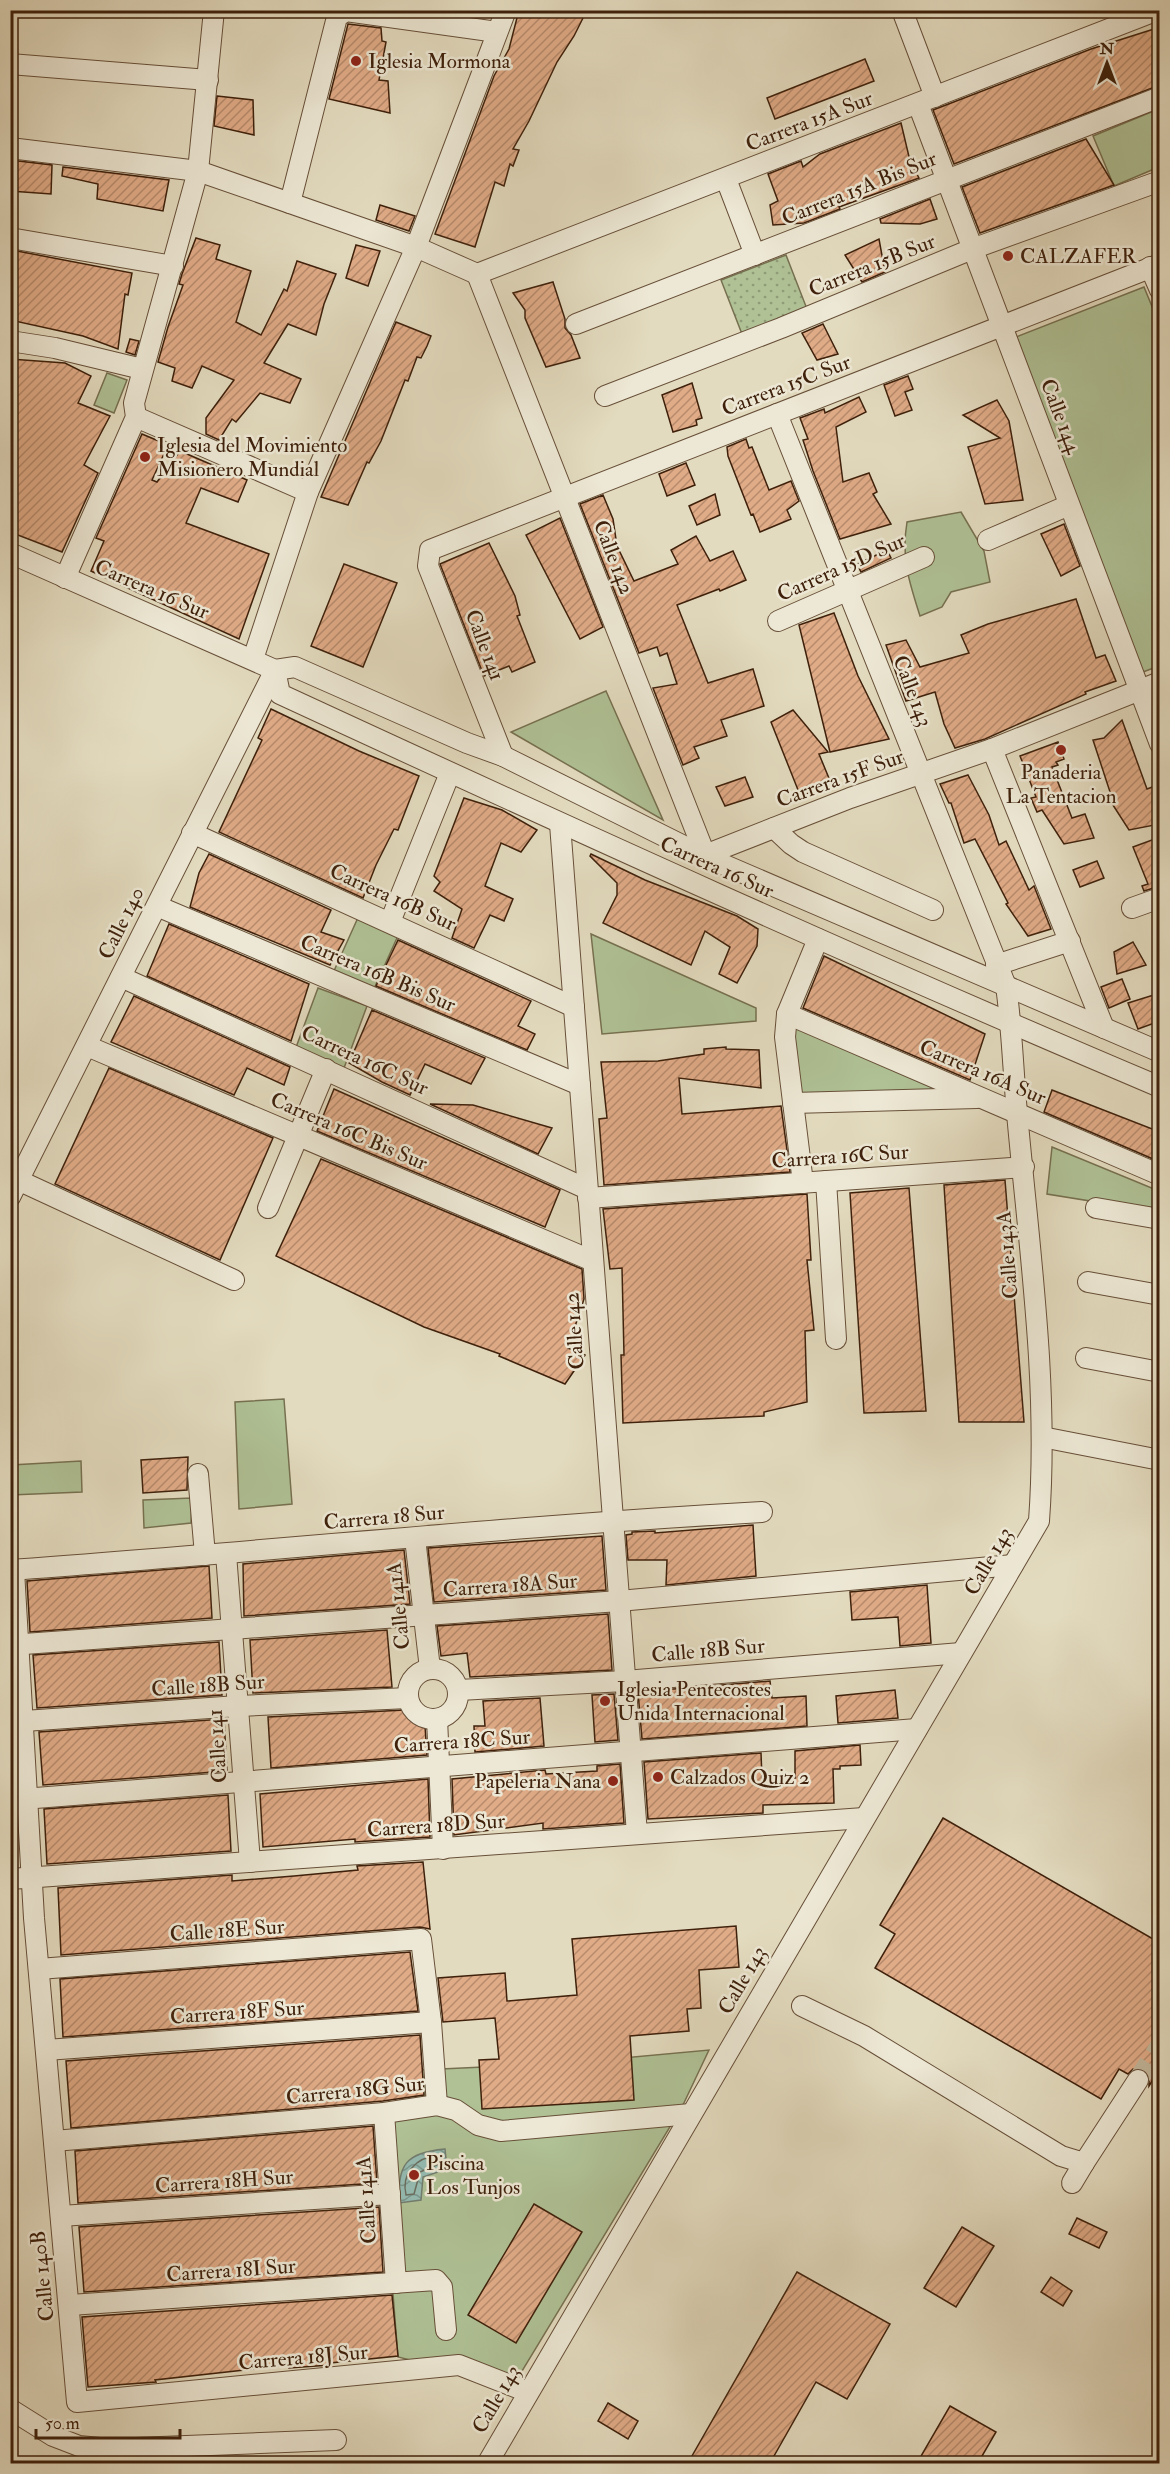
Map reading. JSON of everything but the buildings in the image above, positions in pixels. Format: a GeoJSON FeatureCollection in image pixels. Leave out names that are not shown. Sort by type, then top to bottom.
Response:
{"type":"FeatureCollection","features":[{"type":"Feature","properties":{"kind":"street"},"geometry":{"type":"LineString","coordinates":[[65,578],[136,417],[134,403],[142,369],[198,171],[214,10]]}},
{"type":"Feature","properties":{"kind":"street"},"geometry":{"type":"LineString","coordinates":[[253,659],[308,492],[416,247],[506,10]]}},
{"type":"Feature","properties":{"kind":"street","name":"Calle 144"},"geometry":{"type":"LineString","coordinates":[[902,10],[946,179],[1160,744]]}},
{"type":"Feature","properties":{"kind":"street","name":"Carrera 15A Sur"},"geometry":{"type":"LineString","coordinates":[[477,274],[1158,10]]}},
{"type":"Feature","properties":{"kind":"street"},"geometry":{"type":"LineString","coordinates":[[290,203],[337,17],[346,11],[497,32]]}},
{"type":"Feature","properties":{"kind":"street"},"geometry":{"type":"LineString","coordinates":[[10,64],[208,80]]}},
{"type":"Feature","properties":{"kind":"street","name":"Carrera 15A Bis Sur"},"geometry":{"type":"LineString","coordinates":[[576,324],[1160,96]]}},
{"type":"Feature","properties":{"kind":"street"},"geometry":{"type":"LineString","coordinates":[[10,148],[198,171],[416,247],[477,274]]}},
{"type":"Feature","properties":{"kind":"street"},"geometry":{"type":"LineString","coordinates":[[726,179],[755,255]]}},
{"type":"Feature","properties":{"kind":"street","name":"Carrera 15B Sur"},"geometry":{"type":"LineString","coordinates":[[604,396],[781,328],[972,249],[1160,181]]}},
{"type":"Feature","properties":{"kind":"street"},"geometry":{"type":"LineString","coordinates":[[10,238],[173,266]]}},
{"type":"Feature","properties":{"kind":"street"},"geometry":{"type":"LineString","coordinates":[[1155,265],[1160,290]]}},
{"type":"Feature","properties":{"kind":"street","name":"Carrera 15C Sur"},"geometry":{"type":"LineString","coordinates":[[430,550],[1155,265]]}},
{"type":"Feature","properties":{"kind":"street","name":"Calle 142"},"geometry":{"type":"LineString","coordinates":[[477,274],[705,856]]}},
{"type":"Feature","properties":{"kind":"street"},"geometry":{"type":"LineString","coordinates":[[10,341],[55,348],[142,369]]}},
{"type":"Feature","properties":{"kind":"street","name":"Calle 143"},"geometry":{"type":"LineString","coordinates":[[777,414],[1006,986]]}},
{"type":"Feature","properties":{"kind":"street"},"geometry":{"type":"LineString","coordinates":[[136,417],[308,492]]}},
{"type":"Feature","properties":{"kind":"street"},"geometry":{"type":"LineString","coordinates":[[988,540],[1069,505]]}},
{"type":"Feature","properties":{"kind":"street","name":"Calle 141"},"geometry":{"type":"LineString","coordinates":[[430,550],[428,566],[502,756]]}},
{"type":"Feature","properties":{"kind":"street","name":"Carrera 16 Sur"},"geometry":{"type":"LineString","coordinates":[[10,553],[275,670],[295,667],[467,743],[502,756],[705,856],[1160,1052]]}},
{"type":"Feature","properties":{"kind":"street","name":"Carrera 15D Sur"},"geometry":{"type":"LineString","coordinates":[[778,621],[924,557]]}},
{"type":"Feature","properties":{"kind":"street","name":"Carrera 16 Sur"},"geometry":{"type":"LineString","coordinates":[[275,670],[280,694],[560,824],[1012,1025],[1160,1087]]}},
{"type":"Feature","properties":{"kind":"street","name":"Calle 140"},"geometry":{"type":"LineString","coordinates":[[15,1189],[275,670]]}},
{"type":"Feature","properties":{"kind":"street","name":"Carrera 15F Sur"},"geometry":{"type":"LineString","coordinates":[[705,856],[850,798],[992,749],[1160,682]]}},
{"type":"Feature","properties":{"kind":"street"},"geometry":{"type":"LineString","coordinates":[[992,749],[1104,1028]]}},
{"type":"Feature","properties":{"kind":"street"},"geometry":{"type":"LineString","coordinates":[[390,922],[450,773]]}},
{"type":"Feature","properties":{"kind":"street","name":"Calle 142"},"geometry":{"type":"LineString","coordinates":[[560,824],[612,1521],[638,1834]]}},
{"type":"Feature","properties":{"kind":"street"},"geometry":{"type":"LineString","coordinates":[[774,828],[803,852],[933,910]]}},
{"type":"Feature","properties":{"kind":"street","name":"Carrera 16B Sur"},"geometry":{"type":"LineString","coordinates":[[192,833],[573,1006]]}},
{"type":"Feature","properties":{"kind":"street"},"geometry":{"type":"LineString","coordinates":[[1132,908],[1160,898]]}},
{"type":"Feature","properties":{"kind":"street","name":"Carrera 16B Bis Sur"},"geometry":{"type":"LineString","coordinates":[[157,906],[580,1085]]}},
{"type":"Feature","properties":{"kind":"street"},"geometry":{"type":"LineString","coordinates":[[803,1183],[785,1037],[787,1014],[818,939]]}},
{"type":"Feature","properties":{"kind":"street"},"geometry":{"type":"LineString","coordinates":[[996,965],[1070,940]]}},
{"type":"Feature","properties":{"kind":"street","name":"Carrera 16C Sur"},"geometry":{"type":"LineString","coordinates":[[121,977],[326,1069],[588,1193],[803,1183],[1024,1167]]}},
{"type":"Feature","properties":{"kind":"street","name":"Calle 143A"},"geometry":{"type":"LineString","coordinates":[[1006,986],[1012,1025],[1017,1113],[1024,1167],[1038,1345],[1042,1437],[1039,1521]]}},
{"type":"Feature","properties":{"kind":"street","name":"Carrera 16A Sur"},"geometry":{"type":"LineString","coordinates":[[787,1014],[1160,1175]]}},
{"type":"Feature","properties":{"kind":"street","name":"Carrera 16C Bis Sur"},"geometry":{"type":"LineString","coordinates":[[87,1046],[593,1261]]}},
{"type":"Feature","properties":{"kind":"street"},"geometry":{"type":"LineString","coordinates":[[268,1208],[326,1069]]}},
{"type":"Feature","properties":{"kind":"street"},"geometry":{"type":"LineString","coordinates":[[794,1103],[982,1098]]}},
{"type":"Feature","properties":{"kind":"street"},"geometry":{"type":"LineString","coordinates":[[826,1181],[836,1339]]}},
{"type":"Feature","properties":{"kind":"street"},"geometry":{"type":"LineString","coordinates":[[15,1189],[234,1280]]}},
{"type":"Feature","properties":{"kind":"street"},"geometry":{"type":"LineString","coordinates":[[1096,1208],[1160,1219]]}},
{"type":"Feature","properties":{"kind":"street"},"geometry":{"type":"LineString","coordinates":[[1088,1282],[1160,1295]]}},
{"type":"Feature","properties":{"kind":"street"},"geometry":{"type":"LineString","coordinates":[[1086,1358],[1160,1372]]}},
{"type":"Feature","properties":{"kind":"street"},"geometry":{"type":"LineString","coordinates":[[1042,1437],[1160,1460]]}},
{"type":"Feature","properties":{"kind":"street"},"geometry":{"type":"LineString","coordinates":[[198,1474],[205,1555]]}},
{"type":"Feature","properties":{"kind":"street","name":"Carrera 18 Sur"},"geometry":{"type":"LineString","coordinates":[[12,1570],[612,1521],[762,1512]]}},
{"type":"Feature","properties":{"kind":"street","name":"Calle 143"},"geometry":{"type":"LineString","coordinates":[[486,2463],[1039,1521]]}},
{"type":"Feature","properties":{"kind":"street","name":"Calle 141A"},"geometry":{"type":"LineString","coordinates":[[415,1538],[430,1669]]}},
{"type":"Feature","properties":{"kind":"street","name":"Calle 141"},"geometry":{"type":"LineString","coordinates":[[226,1554],[250,1862]]}},
{"type":"Feature","properties":{"kind":"street","name":"Carrera 18A Sur"},"geometry":{"type":"LineString","coordinates":[[14,1645],[619,1601],[1013,1565]]}},
{"type":"Feature","properties":{"kind":"street","name":"Calle 140B"},"geometry":{"type":"LineString","coordinates":[[12,1570],[19,1799],[32,1877],[77,2402]]}},
{"type":"Feature","properties":{"kind":"street","name":"Calle 18B Sur"},"geometry":{"type":"LineString","coordinates":[[459,1690],[625,1681],[961,1653]]}},
{"type":"Feature","properties":{"kind":"street"},"geometry":{"type":"LineString","coordinates":[[430,1669],[440,1669],[449,1674],[456,1681],[459,1690],[454,1710],[448,1716],[437,1719],[427,1719],[418,1715],[411,1707],[408,1698],[408,1688],[413,1679],[420,1672],[430,1669]]}},
{"type":"Feature","properties":{"kind":"street","name":"Calle 18B Sur"},"geometry":{"type":"LineString","coordinates":[[16,1722],[238,1706],[408,1698]]}},
{"type":"Feature","properties":{"kind":"street"},"geometry":{"type":"LineString","coordinates":[[437,1719],[443,1849]]}},
{"type":"Feature","properties":{"kind":"street","name":"Carrera 18C Sur"},"geometry":{"type":"LineString","coordinates":[[19,1799],[917,1729]]}},
{"type":"Feature","properties":{"kind":"street","name":"Carrera 18D Sur"},"geometry":{"type":"LineString","coordinates":[[10,1879],[864,1818]]}},
{"type":"Feature","properties":{"kind":"street","name":"Calle 18E Sur"},"geometry":{"type":"LineString","coordinates":[[39,1968],[419,1939],[423,1942],[431,2022]]}},
{"type":"Feature","properties":{"kind":"street"},"geometry":{"type":"LineString","coordinates":[[802,2006],[864,2036],[1061,2156],[1084,2163]]}},
{"type":"Feature","properties":{"kind":"street"},"geometry":{"type":"LineString","coordinates":[[431,2022],[437,2105]]}},
{"type":"Feature","properties":{"kind":"street","name":"Carrera 18F Sur"},"geometry":{"type":"LineString","coordinates":[[46,2050],[431,2022]]}},
{"type":"Feature","properties":{"kind":"street"},"geometry":{"type":"LineString","coordinates":[[1072,2183],[1138,2080]]}},
{"type":"Feature","properties":{"kind":"street","name":"Carrera 18G Sur"},"geometry":{"type":"LineString","coordinates":[[54,2141],[384,2114],[437,2105],[456,2110],[478,2125],[501,2131],[691,2114]]}},
{"type":"Feature","properties":{"kind":"street","name":"Calle 141A"},"geometry":{"type":"LineString","coordinates":[[384,2114],[396,2283]]}},
{"type":"Feature","properties":{"kind":"street","name":"Carrera 18H Sur"},"geometry":{"type":"LineString","coordinates":[[61,2216],[390,2194]]}},
{"type":"Feature","properties":{"kind":"street","name":"Carrera 18I Sur"},"geometry":{"type":"LineString","coordinates":[[70,2305],[436,2280],[441,2283],[446,2330]]}},
{"type":"Feature","properties":{"kind":"street","name":"Carrera 18J Sur"},"geometry":{"type":"LineString","coordinates":[[77,2402],[459,2365],[528,2392]]}},
{"type":"Feature","properties":{"kind":"street"},"geometry":{"type":"LineString","coordinates":[[10,2409],[53,2436],[79,2446],[110,2449],[336,2440]]}},
{"type":"Feature","properties":{"kind":"green space"},"geometry":{"type":"Polygon","coordinates":[[[1156,110],[1159,118],[1159,167],[1114,186],[1093,136],[1156,110]]]}},
{"type":"Feature","properties":{"kind":"green space"},"geometry":{"type":"Polygon","coordinates":[[[786,255],[807,309],[742,334],[721,280],[786,255]]]}},
{"type":"Feature","properties":{"kind":"green space"},"geometry":{"type":"Polygon","coordinates":[[[1144,287],[1160,326],[1159,666],[1143,672],[1011,339],[1144,287]]]}},
{"type":"Feature","properties":{"kind":"green space"},"geometry":{"type":"Polygon","coordinates":[[[107,373],[127,380],[114,413],[94,405],[107,373]]]}},
{"type":"Feature","properties":{"kind":"green space"},"geometry":{"type":"Polygon","coordinates":[[[961,512],[984,551],[990,582],[951,592],[942,607],[920,616],[909,581],[905,547],[907,522],[961,512]]]}},
{"type":"Feature","properties":{"kind":"green space"},"geometry":{"type":"Polygon","coordinates":[[[606,691],[663,820],[511,732],[606,691]]]}},
{"type":"Feature","properties":{"kind":"green space"},"geometry":{"type":"Polygon","coordinates":[[[361,911],[401,929],[373,991],[333,973],[361,911]]]}},
{"type":"Feature","properties":{"kind":"green space"},"geometry":{"type":"Polygon","coordinates":[[[591,934],[756,1008],[756,1021],[602,1034],[591,934]]]}},
{"type":"Feature","properties":{"kind":"green space"},"geometry":{"type":"Polygon","coordinates":[[[318,988],[367,1006],[344,1068],[295,1050],[318,988]]]}},
{"type":"Feature","properties":{"kind":"green space"},"geometry":{"type":"Polygon","coordinates":[[[794,1026],[952,1094],[799,1097],[794,1026]]]}},
{"type":"Feature","properties":{"kind":"green space"},"geometry":{"type":"Polygon","coordinates":[[[1052,1147],[1159,1191],[1159,1212],[1047,1194],[1052,1147]]]}},
{"type":"Feature","properties":{"kind":"green space"},"geometry":{"type":"Polygon","coordinates":[[[284,1399],[292,1504],[239,1509],[235,1402],[284,1399]]]}},
{"type":"Feature","properties":{"kind":"green space"},"geometry":{"type":"Polygon","coordinates":[[[81,1461],[82,1492],[11,1495],[11,1465],[81,1461]]]}},
{"type":"Feature","properties":{"kind":"green space"},"geometry":{"type":"Polygon","coordinates":[[[192,1498],[191,1523],[144,1528],[143,1500],[192,1498]]]}},
{"type":"Feature","properties":{"kind":"green space"},"geometry":{"type":"Polygon","coordinates":[[[709,2050],[682,2107],[513,2386],[398,2357],[380,2129],[420,2070],[568,2063],[709,2050]]]}},
{"type":"Feature","properties":{"kind":"water","name":"Piscina Los Tunjos"},"geometry":{"type":"Polygon","coordinates":[[[445,2149],[447,2169],[423,2177],[421,2200],[399,2203],[400,2179],[407,2163],[421,2154],[445,2149]]]}},
{"type":"Feature","properties":{"kind":"tunnel"},"geometry":{"type":"LineString","coordinates":[[1138,2080],[1160,2046]]}},
{"type":"Feature","properties":{"kind":"place","name":"Iglesia Mormona"},"geometry":{"type":"Point","coordinates":[356,61]}},
{"type":"Feature","properties":{"kind":"place","name":"CALZAFER"},"geometry":{"type":"Point","coordinates":[1008,256]}},
{"type":"Feature","properties":{"kind":"place","name":"Iglesia del Movimiento Misionero Mundial"},"geometry":{"type":"Point","coordinates":[145,457]}},
{"type":"Feature","properties":{"kind":"place","name":"Panaderia La Tentacion"},"geometry":{"type":"Point","coordinates":[1061,750]}},
{"type":"Feature","properties":{"kind":"place","name":"Iglesia Pentecostes Unida Internacional"},"geometry":{"type":"Point","coordinates":[605,1701]}},
{"type":"Feature","properties":{"kind":"place","name":"Calzados Quiz 2"},"geometry":{"type":"Point","coordinates":[658,1777]}},
{"type":"Feature","properties":{"kind":"place","name":"Papeleria Nana"},"geometry":{"type":"Point","coordinates":[613,1781]}},
{"type":"Feature","properties":{"kind":"place","name":"Piscina Los Tunjos"},"geometry":{"type":"Point","coordinates":[414,2175]}}]}
